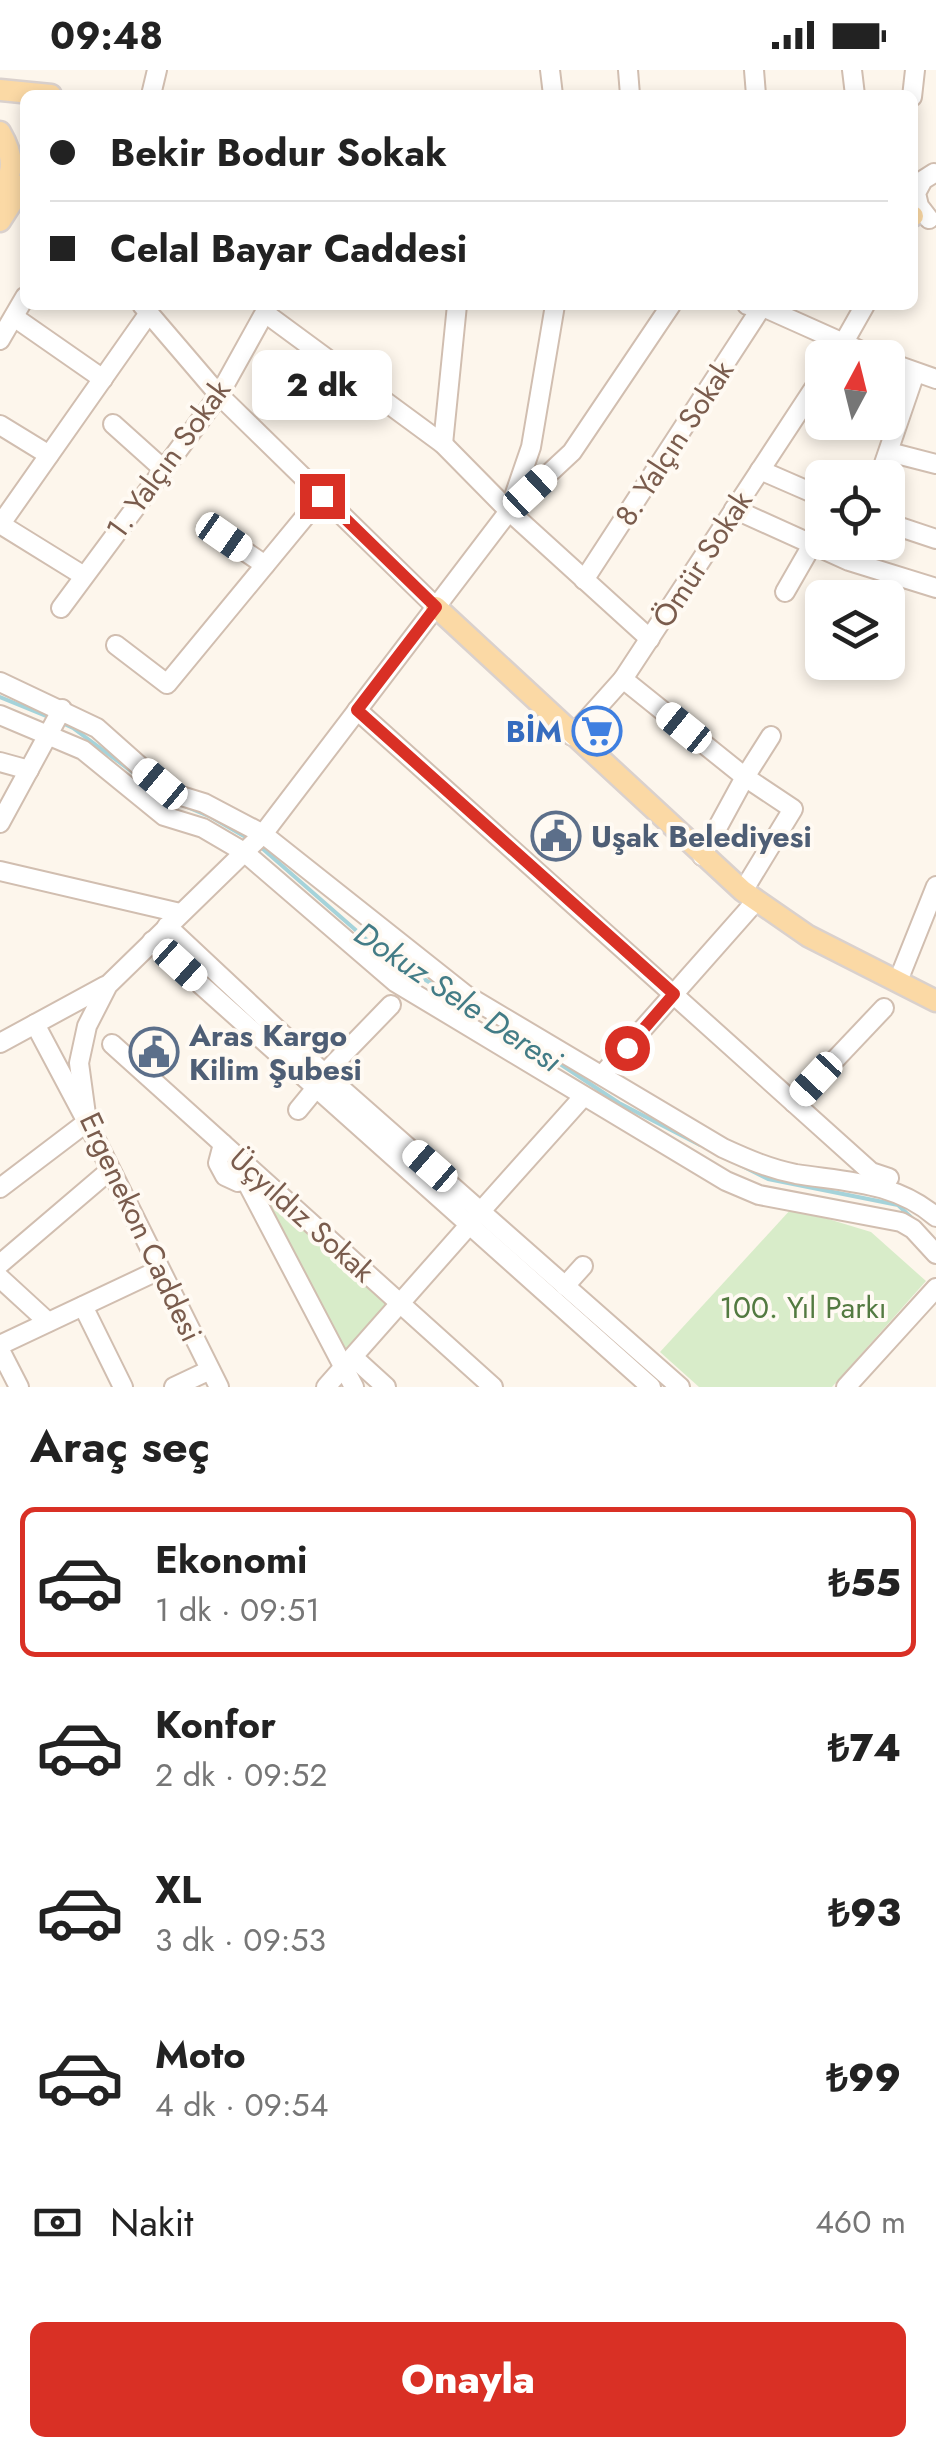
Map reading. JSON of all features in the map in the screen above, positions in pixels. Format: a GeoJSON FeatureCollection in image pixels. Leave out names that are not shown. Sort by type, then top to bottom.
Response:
{"type":"FeatureCollection","features":[{"type":"Feature","properties":{"kind":"main road"},"geometry":{"type":"LineString","coordinates":[[0,132],[12,152],[12,177],[0,195]]}},
{"type":"Feature","properties":{"kind":"main road"},"geometry":{"type":"LineString","coordinates":[[0,221],[20,189]]}},
{"type":"Feature","properties":{"kind":"main road"},"geometry":{"type":"LineString","coordinates":[[436,607],[749,896],[808,936],[936,1001]]}},
{"type":"Feature","properties":{"kind":"street"},"geometry":{"type":"LineString","coordinates":[[914,82],[936,80]]}},
{"type":"Feature","properties":{"kind":"street"},"geometry":{"type":"LineString","coordinates":[[0,340],[20,306]]}},
{"type":"Feature","properties":{"kind":"street"},"geometry":{"type":"LineString","coordinates":[[84,576],[0,524],[103,379],[145,310]]}},
{"type":"Feature","properties":{"kind":"street"},"geometry":{"type":"LineString","coordinates":[[147,310],[219,396],[436,607]]}},
{"type":"Feature","properties":{"kind":"street","name":"1. Yalçın Sokak"},"geometry":{"type":"LineString","coordinates":[[60,608],[219,396],[266,310]]}},
{"type":"Feature","properties":{"kind":"street"},"geometry":{"type":"LineString","coordinates":[[268,310],[443,444],[509,511],[650,639]]}},
{"type":"Feature","properties":{"kind":"street"},"geometry":{"type":"LineString","coordinates":[[509,511],[531,447],[554,310]]}},
{"type":"Feature","properties":{"kind":"street"},"geometry":{"type":"LineString","coordinates":[[509,511],[572,452],[668,310]]}},
{"type":"Feature","properties":{"kind":"street","name":"8. Yalçın Sokak"},"geometry":{"type":"LineString","coordinates":[[584,580],[755,310]]}},
{"type":"Feature","properties":{"kind":"street"},"geometry":{"type":"LineString","coordinates":[[765,310],[820,340]]}},
{"type":"Feature","properties":{"kind":"street"},"geometry":{"type":"LineString","coordinates":[[846,340],[862,310]]}},
{"type":"Feature","properties":{"kind":"street"},"geometry":{"type":"LineString","coordinates":[[443,444],[457,311]]}},
{"type":"Feature","properties":{"kind":"street"},"geometry":{"type":"LineString","coordinates":[[14,317],[103,379]]}},
{"type":"Feature","properties":{"kind":"street"},"geometry":{"type":"LineString","coordinates":[[905,369],[936,379]]}},
{"type":"Feature","properties":{"kind":"street"},"geometry":{"type":"LineString","coordinates":[[886,460],[915,373]]}},
{"type":"Feature","properties":{"kind":"street","name":"Ömür Sokak"},"geometry":{"type":"LineString","coordinates":[[572,736],[622,679],[650,639],[805,402]]}},
{"type":"Feature","properties":{"kind":"street"},"geometry":{"type":"LineString","coordinates":[[113,424],[162,468]]}},
{"type":"Feature","properties":{"kind":"street"},"geometry":{"type":"LineString","coordinates":[[0,426],[49,455]]}},
{"type":"Feature","properties":{"kind":"street"},"geometry":{"type":"LineString","coordinates":[[888,452],[936,464]]}},
{"type":"Feature","properties":{"kind":"street"},"geometry":{"type":"LineString","coordinates":[[760,470],[805,490]]}},
{"type":"Feature","properties":{"kind":"street"},"geometry":{"type":"LineString","coordinates":[[116,646],[167,684],[322,496]]}},
{"type":"Feature","properties":{"kind":"street"},"geometry":{"type":"LineString","coordinates":[[734,510],[805,543]]}},
{"type":"Feature","properties":{"kind":"street","name":"Ergenekon Caddesi"},"geometry":{"type":"LineString","coordinates":[[214,1378],[87,1122],[79,1063],[87,1026],[108,985],[262,834],[509,511]]}},
{"type":"Feature","properties":{"kind":"street"},"geometry":{"type":"LineString","coordinates":[[905,529],[936,540]]}},
{"type":"Feature","properties":{"kind":"street"},"geometry":{"type":"LineString","coordinates":[[224,537],[265,565]]}},
{"type":"Feature","properties":{"kind":"street"},"geometry":{"type":"LineString","coordinates":[[786,592],[805,558]]}},
{"type":"Feature","properties":{"kind":"street"},"geometry":{"type":"LineString","coordinates":[[871,560],[936,588]]}},
{"type":"Feature","properties":{"kind":"street"},"geometry":{"type":"LineString","coordinates":[[603,1074],[674,994],[749,896],[794,809],[745,777],[622,679]]}},
{"type":"Feature","properties":{"kind":"street"},"geometry":{"type":"LineString","coordinates":[[0,682],[55,721],[83,750],[164,816],[203,828],[244,852],[395,982],[582,1098],[726,1181],[759,1195],[901,1222],[936,1254]]}},
{"type":"Feature","properties":{"kind":"street"},"geometry":{"type":"LineString","coordinates":[[357,710],[871,1172],[911,1186],[936,1208]]}},
{"type":"Feature","properties":{"kind":"street"},"geometry":{"type":"LineString","coordinates":[[0,716],[97,728],[160,784],[232,815],[262,834],[466,995],[723,1148],[763,1166],[907,1195],[936,1217]]}},
{"type":"Feature","properties":{"kind":"street"},"geometry":{"type":"LineString","coordinates":[[0,824],[7,796],[29,770],[55,721]]}},
{"type":"Feature","properties":{"kind":"street"},"geometry":{"type":"LineString","coordinates":[[702,856],[771,736]]}},
{"type":"Feature","properties":{"kind":"street"},"geometry":{"type":"LineString","coordinates":[[0,762],[29,770]]}},
{"type":"Feature","properties":{"kind":"street"},"geometry":{"type":"LineString","coordinates":[[0,870],[174,919],[320,1081]]}},
{"type":"Feature","properties":{"kind":"street"},"geometry":{"type":"LineString","coordinates":[[898,982],[936,886]]}},
{"type":"Feature","properties":{"kind":"street"},"geometry":{"type":"LineString","coordinates":[[152,941],[476,1217],[651,1387]]}},
{"type":"Feature","properties":{"kind":"street"},"geometry":{"type":"LineString","coordinates":[[0,1042],[108,985]]}},
{"type":"Feature","properties":{"kind":"street"},"geometry":{"type":"LineString","coordinates":[[298,1110],[391,1004]]}},
{"type":"Feature","properties":{"kind":"street"},"geometry":{"type":"LineString","coordinates":[[794,1103],[884,1008]]}},
{"type":"Feature","properties":{"kind":"street"},"geometry":{"type":"LineString","coordinates":[[0,1188],[87,1122],[34,1024]]}},
{"type":"Feature","properties":{"kind":"street","name":"Üçyıldız Sokak"},"geometry":{"type":"LineString","coordinates":[[112,1044],[222,1144],[217,1156],[220,1170],[231,1180],[252,1178],[493,1387]]}},
{"type":"Feature","properties":{"kind":"street"},"geometry":{"type":"LineString","coordinates":[[326,1387],[582,1098]]}},
{"type":"Feature","properties":{"kind":"street"},"geometry":{"type":"LineString","coordinates":[[0,1264],[109,1171]]}},
{"type":"Feature","properties":{"kind":"street"},"geometry":{"type":"LineString","coordinates":[[252,1178],[348,1362],[354,1387]]}},
{"type":"Feature","properties":{"kind":"street"},"geometry":{"type":"LineString","coordinates":[[476,1217],[566,1286],[680,1387]]}},
{"type":"Feature","properties":{"kind":"street"},"geometry":{"type":"LineString","coordinates":[[566,1286],[582,1266]]}},
{"type":"Feature","properties":{"kind":"street"},"geometry":{"type":"LineString","coordinates":[[20,1387],[0,1348],[159,1270]]}},
{"type":"Feature","properties":{"kind":"street"},"geometry":{"type":"LineString","coordinates":[[0,1278],[48,1322]]}},
{"type":"Feature","properties":{"kind":"street"},"geometry":{"type":"LineString","coordinates":[[846,1387],[936,1288]]}},
{"type":"Feature","properties":{"kind":"street"},"geometry":{"type":"LineString","coordinates":[[83,1306],[123,1387]]}},
{"type":"Feature","properties":{"kind":"street"},"geometry":{"type":"LineString","coordinates":[[348,1362],[386,1387]]}},
{"type":"Feature","properties":{"kind":"street"},"geometry":{"type":"LineString","coordinates":[[174,1387],[214,1378]]}},
{"type":"Feature","properties":{"kind":"green space"},"geometry":{"type":"Polygon","coordinates":[[[256,1183],[392,1299],[345,1353],[256,1183]]]}},
{"type":"Feature","properties":{"kind":"green space","name":"100. Yıl Parkı"},"geometry":{"type":"Polygon","coordinates":[[[792,1208],[871,1232],[926,1281],[832,1387],[699,1387],[660,1352],[792,1208]]]}},
{"type":"Feature","properties":{"kind":"waterway","name":"Dokuz Sele Deresi"},"geometry":{"type":"LineString","coordinates":[[0,697],[51,718]]}},
{"type":"Feature","properties":{"kind":"waterway","name":"Dokuz Sele Deresi"},"geometry":{"type":"LineString","coordinates":[[60,722],[138,776]]}},
{"type":"Feature","properties":{"kind":"waterway","name":"Dokuz Sele Deresi"},"geometry":{"type":"LineString","coordinates":[[170,800],[249,839]]}},
{"type":"Feature","properties":{"kind":"waterway","name":"Dokuz Sele Deresi"},"geometry":{"type":"LineString","coordinates":[[263,849],[383,954],[460,1001]]}},
{"type":"Feature","properties":{"kind":"waterway","name":"Dokuz Sele Deresi"},"geometry":{"type":"LineString","coordinates":[[507,1029],[619,1103],[700,1145]]}},
{"type":"Feature","properties":{"kind":"waterway","name":"Dokuz Sele Deresi"},"geometry":{"type":"LineString","coordinates":[[740,1165],[768,1179],[898,1205],[914,1220]]}},
{"type":"Feature","properties":{"kind":"place","name":"BİM"},"geometry":{"type":"Point","coordinates":[597,731]}},
{"type":"Feature","properties":{"kind":"place","name":"Uşak Belediyesi"},"geometry":{"type":"Point","coordinates":[556,836]}},
{"type":"Feature","properties":{"kind":"place","name":"Aras Kargo Kilim Şubesi"},"geometry":{"type":"Point","coordinates":[154,1052]}},
{"type":"Feature","properties":{"kind":"route"},"geometry":{"type":"LineString","coordinates":[[322,496],[436,607],[357,710],[674,994],[627,1048]]}}]}
